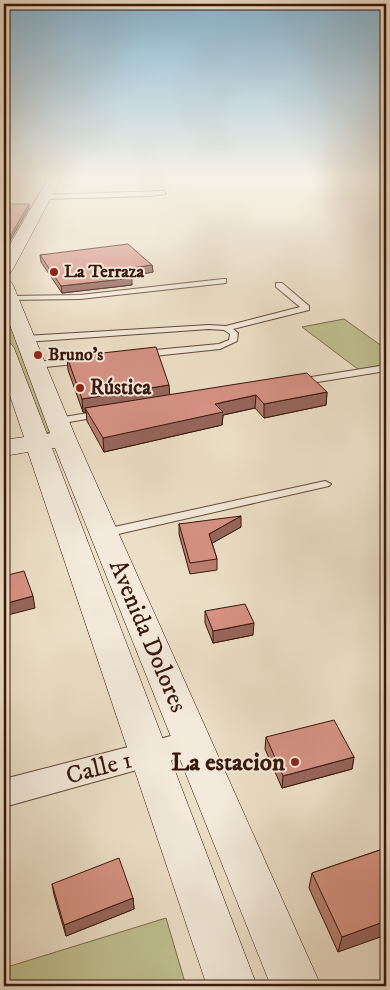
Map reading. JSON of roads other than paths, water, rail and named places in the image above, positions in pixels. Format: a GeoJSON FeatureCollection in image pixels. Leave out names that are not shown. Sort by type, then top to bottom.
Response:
{"type":"FeatureCollection","features":[{"type":"Feature","properties":{"kind":"main road"},"geometry":{"type":"LineString","coordinates":[[4,269],[30,223]]}},
{"type":"Feature","properties":{"kind":"main road","name":"Avenida Dolores"},"geometry":{"type":"LineString","coordinates":[[6,291],[36,366],[41,438],[105,533],[296,986]]}},
{"type":"Feature","properties":{"kind":"main road","name":"Avenida Dolores"},"geometry":{"type":"LineString","coordinates":[[6,360],[41,438],[232,986]]}},
{"type":"Feature","properties":{"kind":"street","name":"Calle 1"},"geometry":{"type":"LineString","coordinates":[[4,793],[194,742]]}},
{"type":"Feature","properties":{"kind":"lane"},"geometry":{"type":"LineString","coordinates":[[6,291],[80,297],[223,281]]}},
{"type":"Feature","properties":{"kind":"lane"},"geometry":{"type":"LineString","coordinates":[[25,339],[209,327],[226,328],[306,308],[279,285]]}},
{"type":"Feature","properties":{"kind":"lane"},"geometry":{"type":"LineString","coordinates":[[132,355],[220,346],[233,341],[234,333],[226,328]]}},
{"type":"Feature","properties":{"kind":"lane"},"geometry":{"type":"LineString","coordinates":[[36,366],[92,359]]}},
{"type":"Feature","properties":{"kind":"lane"},"geometry":{"type":"LineString","coordinates":[[289,383],[386,368]]}},
{"type":"Feature","properties":{"kind":"lane"},"geometry":{"type":"LineString","coordinates":[[41,438],[114,412]]}},
{"type":"Feature","properties":{"kind":"lane"},"geometry":{"type":"LineString","coordinates":[[105,533],[325,484]]}},
{"type":"Feature","properties":{"kind":"place","name":"La Terraza"},"geometry":{"type":"Point","coordinates":[54,272]}},
{"type":"Feature","properties":{"kind":"place","name":"Bruno's"},"geometry":{"type":"Point","coordinates":[38,355]}},
{"type":"Feature","properties":{"kind":"place","name":"Rústica"},"geometry":{"type":"Point","coordinates":[80,388]}},
{"type":"Feature","properties":{"kind":"place","name":"La estacion"},"geometry":{"type":"Point","coordinates":[295,762]}}]}
